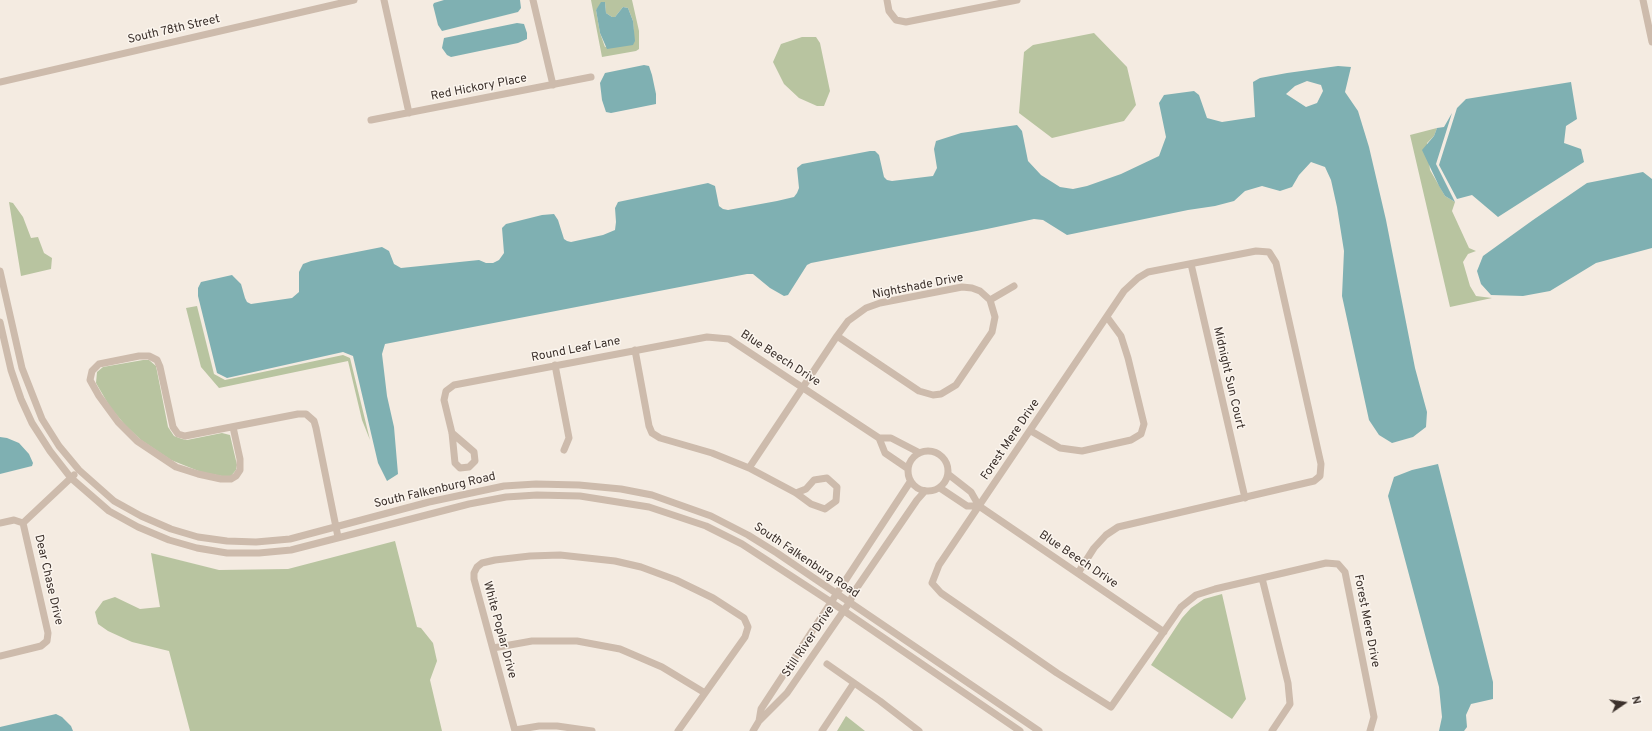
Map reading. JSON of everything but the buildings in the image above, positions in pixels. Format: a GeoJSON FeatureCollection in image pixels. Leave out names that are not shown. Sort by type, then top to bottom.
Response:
{"type":"FeatureCollection","features":[{"type":"Feature","properties":{"kind":"street","name":"South 78th Street"},"geometry":{"type":"LineString","coordinates":[[0,82],[354,0]]}},
{"type":"Feature","properties":{"kind":"street"},"geometry":{"type":"LineString","coordinates":[[384,0],[409,113]]}},
{"type":"Feature","properties":{"kind":"street"},"geometry":{"type":"LineString","coordinates":[[533,0],[553,85]]}},
{"type":"Feature","properties":{"kind":"street"},"geometry":{"type":"LineString","coordinates":[[887,0],[889,10],[896,20],[906,22],[1017,0]]}},
{"type":"Feature","properties":{"kind":"street"},"geometry":{"type":"LineString","coordinates":[[1643,0],[1652,42]]}},
{"type":"Feature","properties":{"kind":"street","name":"Red Hickory Place"},"geometry":{"type":"LineString","coordinates":[[370,120],[591,77]]}},
{"type":"Feature","properties":{"kind":"street","name":"Forest Mere Drive"},"geometry":{"type":"LineString","coordinates":[[1078,573],[1094,548],[1106,535],[1118,527],[1314,481],[1320,476],[1321,464],[1276,263],[1269,252],[1256,251],[1148,272],[1138,278],[1124,291],[1031,431],[939,565],[932,582],[941,593],[1057,673],[1111,707],[1181,607],[1196,595],[1215,589],[1326,563],[1338,564],[1345,572],[1374,717],[1370,731]]}},
{"type":"Feature","properties":{"kind":"street","name":"Midnight Sun Court"},"geometry":{"type":"LineString","coordinates":[[1190,264],[1245,498]]}},
{"type":"Feature","properties":{"kind":"street","name":"South Falkenburg Road"},"geometry":{"type":"LineString","coordinates":[[0,271],[22,368],[42,419],[59,446],[79,470],[114,501],[141,516],[171,529],[198,536],[227,541],[256,542],[290,539],[467,493],[524,485],[566,484],[621,489],[652,495],[711,516],[748,535],[778,553],[849,603],[1039,731]]}},
{"type":"Feature","properties":{"kind":"street"},"geometry":{"type":"LineString","coordinates":[[837,336],[919,391],[933,395],[941,394],[956,385],[992,332],[995,317],[990,300],[1014,286]]}},
{"type":"Feature","properties":{"kind":"street","name":"Nightshade Drive"},"geometry":{"type":"LineString","coordinates":[[749,468],[804,388],[837,336],[848,321],[866,308],[880,303],[962,287],[980,291],[990,300]]}},
{"type":"Feature","properties":{"kind":"street"},"geometry":{"type":"LineString","coordinates":[[1031,431],[1060,448],[1082,451],[1132,440],[1141,434],[1144,424],[1128,358],[1121,336],[1107,317]]}},
{"type":"Feature","properties":{"kind":"street","name":"South Falkenburg Road"},"geometry":{"type":"LineString","coordinates":[[0,322],[11,370],[21,399],[32,423],[50,451],[71,478],[109,511],[138,527],[169,540],[197,548],[226,553],[259,553],[291,550],[469,504],[506,497],[566,496],[621,501],[649,507],[706,526],[742,544],[831,602],[1020,731]]}},
{"type":"Feature","properties":{"kind":"street","name":"Blue Beech Drive"},"geometry":{"type":"LineString","coordinates":[[635,350],[707,337],[729,339],[879,438],[891,438],[918,452]]}},
{"type":"Feature","properties":{"kind":"street","name":"Round Leaf Lane"},"geometry":{"type":"LineString","coordinates":[[452,433],[474,452],[475,461],[469,467],[460,468],[455,463],[452,433],[444,400],[446,391],[454,385],[635,350],[649,426],[652,433],[660,438],[712,453],[749,468],[796,493],[811,504],[825,509],[836,501],[837,487],[827,478],[814,480],[806,490],[796,493]]}},
{"type":"Feature","properties":{"kind":"street"},"geometry":{"type":"LineString","coordinates":[[233,427],[240,459],[240,470],[236,476],[231,479],[221,479],[176,467],[137,441],[118,422],[98,396],[90,380],[92,371],[99,364],[139,356],[149,356],[157,360],[160,367],[172,427],[178,434],[185,436],[298,414],[306,414],[314,420],[338,537]]}},
{"type":"Feature","properties":{"kind":"street"},"geometry":{"type":"LineString","coordinates":[[554,365],[568,438],[564,450]]}},
{"type":"Feature","properties":{"kind":"street","name":"Blue Beech Drive"},"geometry":{"type":"LineString","coordinates":[[879,438],[885,453],[907,468]]}},
{"type":"Feature","properties":{"kind":"street"},"geometry":{"type":"LineString","coordinates":[[931,450],[937,452],[946,461],[948,474],[947,479],[940,488],[930,492],[925,491],[914,486],[910,482],[907,468],[913,456],[918,452],[931,450]]}},
{"type":"Feature","properties":{"kind":"street","name":"Dear Chase Drive"},"geometry":{"type":"LineString","coordinates":[[23,522],[79,470]]}},
{"type":"Feature","properties":{"kind":"street","name":"Blue Beech Drive"},"geometry":{"type":"LineString","coordinates":[[948,474],[971,492],[979,506],[1164,632]]}},
{"type":"Feature","properties":{"kind":"street","name":"Still River Drive"},"geometry":{"type":"LineString","coordinates":[[759,721],[761,709],[910,482]]}},
{"type":"Feature","properties":{"kind":"street"},"geometry":{"type":"LineString","coordinates":[[566,484],[566,496]]}},
{"type":"Feature","properties":{"kind":"street","name":"Blue Beech Drive"},"geometry":{"type":"LineString","coordinates":[[940,488],[967,506],[979,506]]}},
{"type":"Feature","properties":{"kind":"street","name":"Still River Drive"},"geometry":{"type":"LineString","coordinates":[[753,731],[759,721],[787,693],[849,603],[886,544],[925,491]]}},
{"type":"Feature","properties":{"kind":"street","name":"Dear Chase Drive"},"geometry":{"type":"LineString","coordinates":[[0,523],[14,520],[23,522]]}},
{"type":"Feature","properties":{"kind":"street","name":"Dear Chase Drive"},"geometry":{"type":"LineString","coordinates":[[0,656],[41,646],[47,641],[48,633],[23,522]]}},
{"type":"Feature","properties":{"kind":"street","name":"White Poplar Drive"},"geometry":{"type":"LineString","coordinates":[[515,731],[474,579],[476,567],[482,563],[530,556],[560,555],[615,561],[641,568],[676,580],[713,598],[744,618],[748,627],[745,637],[678,731]]}},
{"type":"Feature","properties":{"kind":"street"},"geometry":{"type":"LineString","coordinates":[[1262,578],[1288,683],[1290,704],[1272,731]]}},
{"type":"Feature","properties":{"kind":"street"},"geometry":{"type":"LineString","coordinates":[[493,648],[532,641],[577,641],[620,649],[662,667],[705,693]]}},
{"type":"Feature","properties":{"kind":"street"},"geometry":{"type":"LineString","coordinates":[[827,664],[880,701],[919,731]]}},
{"type":"Feature","properties":{"kind":"street"},"geometry":{"type":"LineString","coordinates":[[822,731],[854,683]]}},
{"type":"Feature","properties":{"kind":"street"},"geometry":{"type":"LineString","coordinates":[[1006,722],[1013,713]]}},
{"type":"Feature","properties":{"kind":"street"},"geometry":{"type":"LineString","coordinates":[[515,731],[538,726],[557,726],[592,731]]}},
{"type":"Feature","properties":{"kind":"green space"},"geometry":{"type":"Polygon","coordinates":[[[591,0],[632,0],[639,31],[639,49],[636,51],[602,57],[591,0]],[[605,2],[596,10],[600,33],[605,47],[634,35],[633,21],[628,8],[623,7],[615,17],[612,17],[606,13],[605,2]]]}},
{"type":"Feature","properties":{"kind":"green space"},"geometry":{"type":"Polygon","coordinates":[[[1094,33],[1127,67],[1136,105],[1124,121],[1052,138],[1019,113],[1024,52],[1033,45],[1094,33]]]}},
{"type":"Feature","properties":{"kind":"green space"},"geometry":{"type":"Polygon","coordinates":[[[802,37],[816,37],[820,43],[830,91],[824,106],[817,106],[799,98],[784,84],[773,62],[781,44],[802,37]]]}},
{"type":"Feature","properties":{"kind":"green space"},"geometry":{"type":"Polygon","coordinates":[[[1437,128],[1434,136],[1427,143],[1430,170],[1445,196],[1455,202],[1452,211],[1469,248],[1476,251],[1468,254],[1463,262],[1470,286],[1476,296],[1492,298],[1450,307],[1410,135],[1437,128]]]}},
{"type":"Feature","properties":{"kind":"green space"},"geometry":{"type":"Polygon","coordinates":[[[9,202],[13,203],[23,217],[31,238],[38,237],[44,253],[52,258],[51,269],[21,276],[9,202]]]}},
{"type":"Feature","properties":{"kind":"green space"},"geometry":{"type":"Polygon","coordinates":[[[197,306],[214,374],[225,380],[343,355],[350,358],[370,440],[362,420],[348,361],[219,388],[201,367],[186,308],[197,306]]]}},
{"type":"Feature","properties":{"kind":"green space"},"geometry":{"type":"Polygon","coordinates":[[[149,360],[156,366],[168,427],[174,436],[187,440],[222,433],[230,435],[237,465],[236,470],[231,476],[227,477],[201,472],[171,460],[141,440],[125,425],[110,407],[96,383],[97,372],[103,367],[149,360]]]}},
{"type":"Feature","properties":{"kind":"green space"},"geometry":{"type":"Polygon","coordinates":[[[395,541],[417,627],[421,628],[433,643],[437,661],[430,680],[442,731],[190,731],[169,651],[132,642],[108,631],[98,624],[95,612],[103,601],[115,597],[140,609],[160,607],[151,553],[219,570],[288,569],[395,541]]]}},
{"type":"Feature","properties":{"kind":"green space"},"geometry":{"type":"Polygon","coordinates":[[[1222,594],[1246,699],[1232,719],[1151,665],[1182,618],[1191,608],[1204,599],[1222,594]]]}},
{"type":"Feature","properties":{"kind":"green space"},"geometry":{"type":"Polygon","coordinates":[[[846,716],[865,731],[837,731],[846,716]]]}},
{"type":"Feature","properties":{"kind":"water"},"geometry":{"type":"Polygon","coordinates":[[[444,0],[520,0],[521,8],[518,12],[442,31],[438,25],[433,5],[434,3],[444,0]]]}},
{"type":"Feature","properties":{"kind":"water"},"geometry":{"type":"Polygon","coordinates":[[[601,2],[605,2],[606,13],[612,17],[615,17],[623,7],[628,8],[633,21],[635,41],[633,45],[607,49],[600,33],[596,10],[601,2]]]}},
{"type":"Feature","properties":{"kind":"water"},"geometry":{"type":"Polygon","coordinates":[[[517,23],[524,24],[527,33],[527,39],[518,43],[451,57],[447,55],[442,48],[444,38],[517,23]]]}},
{"type":"Feature","properties":{"kind":"water"},"geometry":{"type":"Polygon","coordinates":[[[644,65],[649,66],[652,75],[656,94],[656,104],[611,113],[606,112],[602,100],[600,83],[605,73],[644,65]]]}},
{"type":"Feature","properties":{"kind":"water"},"geometry":{"type":"Polygon","coordinates":[[[1338,66],[1351,67],[1345,92],[1358,111],[1369,147],[1386,220],[1415,368],[1427,412],[1426,427],[1413,437],[1392,443],[1379,435],[1369,420],[1342,296],[1344,251],[1331,180],[1325,167],[1311,162],[1299,175],[1292,187],[1280,191],[1262,186],[1245,191],[1234,201],[1215,206],[1188,210],[1067,235],[1043,220],[1034,219],[811,263],[807,265],[788,295],[784,296],[770,288],[753,274],[747,274],[385,344],[382,354],[387,396],[394,427],[398,474],[387,481],[378,463],[353,356],[343,352],[227,378],[217,373],[198,296],[198,288],[201,282],[232,275],[241,284],[247,302],[251,304],[292,298],[299,292],[299,272],[303,264],[311,261],[382,247],[389,251],[394,264],[401,268],[479,260],[486,263],[493,263],[499,260],[504,253],[502,228],[506,224],[542,215],[554,214],[558,220],[564,239],[571,242],[603,235],[615,230],[615,208],[618,202],[708,183],[715,186],[719,206],[723,209],[728,210],[777,201],[794,197],[797,193],[799,188],[797,168],[802,164],[870,151],[875,151],[879,155],[884,177],[887,180],[892,181],[933,176],[937,168],[934,149],[936,141],[961,133],[1017,125],[1022,131],[1028,161],[1041,175],[1060,187],[1073,189],[1087,186],[1121,174],[1159,156],[1166,137],[1159,103],[1164,95],[1194,91],[1199,95],[1207,118],[1222,122],[1255,117],[1253,82],[1260,78],[1338,66]],[[1307,81],[1295,86],[1286,94],[1306,107],[1317,103],[1323,91],[1321,85],[1307,81]]]}},
{"type":"Feature","properties":{"kind":"water"},"geometry":{"type":"Polygon","coordinates":[[[1571,82],[1577,119],[1566,126],[1564,143],[1581,149],[1584,162],[1498,217],[1472,195],[1457,199],[1439,165],[1457,108],[1466,99],[1571,82]]]}},
{"type":"Feature","properties":{"kind":"water"},"geometry":{"type":"Polygon","coordinates":[[[1452,113],[1436,164],[1455,202],[1445,196],[1422,150],[1434,136],[1437,128],[1444,127],[1452,113]]]}},
{"type":"Feature","properties":{"kind":"water"},"geometry":{"type":"Polygon","coordinates":[[[1643,172],[1652,179],[1652,248],[1596,263],[1550,291],[1523,296],[1491,295],[1481,284],[1477,271],[1483,256],[1533,220],[1587,183],[1643,172]]]}},
{"type":"Feature","properties":{"kind":"water"},"geometry":{"type":"Polygon","coordinates":[[[0,437],[19,443],[29,454],[33,463],[32,466],[0,474],[0,437]]]}},
{"type":"Feature","properties":{"kind":"water"},"geometry":{"type":"Polygon","coordinates":[[[1438,464],[1493,682],[1493,699],[1471,704],[1466,715],[1467,727],[1464,731],[1439,731],[1442,717],[1439,687],[1388,496],[1394,477],[1412,470],[1438,464]]]}},
{"type":"Feature","properties":{"kind":"water"},"geometry":{"type":"Polygon","coordinates":[[[56,714],[62,717],[71,726],[73,731],[0,731],[0,727],[56,714]]]}}]}
